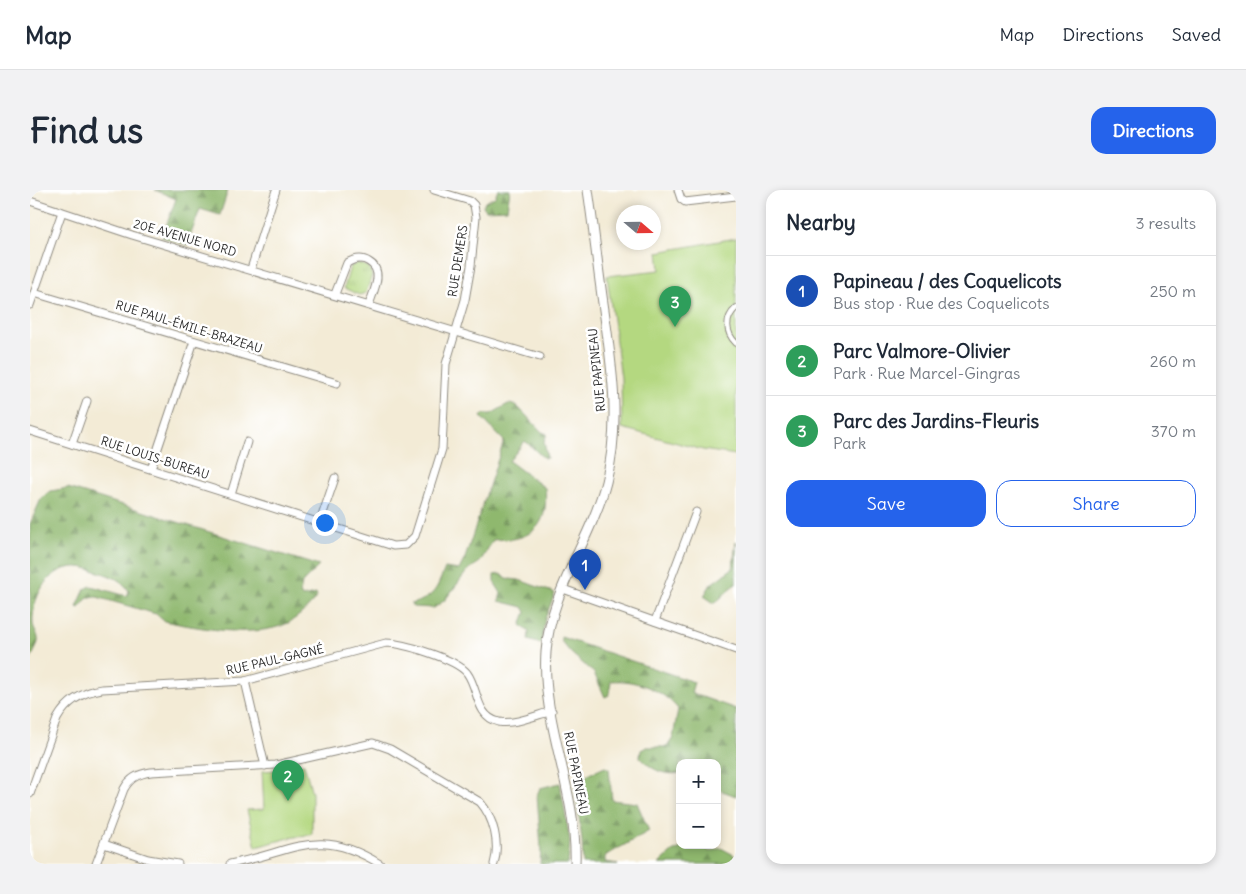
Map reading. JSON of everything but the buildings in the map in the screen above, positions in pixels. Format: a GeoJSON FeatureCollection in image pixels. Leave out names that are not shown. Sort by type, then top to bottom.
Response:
{"type":"FeatureCollection","features":[{"type":"Feature","properties":{"kind":"street"},"geometry":{"type":"LineString","coordinates":[[251,269],[276,190]]}},
{"type":"Feature","properties":{"kind":"street","name":"RUE DEMERS"},"geometry":{"type":"LineString","coordinates":[[434,190],[470,202],[476,210],[469,282],[455,331]]}},
{"type":"Feature","properties":{"kind":"street","name":"RUE PAPINEAU"},"geometry":{"type":"LineString","coordinates":[[575,864],[574,828],[546,675],[546,649],[550,620],[600,500],[610,462],[614,426],[613,376],[588,190]]}},
{"type":"Feature","properties":{"kind":"street"},"geometry":{"type":"LineString","coordinates":[[678,190],[681,199],[685,202],[736,196]]}},
{"type":"Feature","properties":{"kind":"street","name":"20E AVENUE NORD"},"geometry":{"type":"LineString","coordinates":[[30,201],[540,357]]}},
{"type":"Feature","properties":{"kind":"street"},"geometry":{"type":"LineString","coordinates":[[30,305],[62,212]]}},
{"type":"Feature","properties":{"kind":"street"},"geometry":{"type":"LineString","coordinates":[[335,294],[347,263],[358,259],[365,260],[372,263],[378,276],[369,305]]}},
{"type":"Feature","properties":{"kind":"street","name":"RUE PAUL-ÉMILE-BRAZEAU"},"geometry":{"type":"LineString","coordinates":[[34,293],[337,383]]}},
{"type":"Feature","properties":{"kind":"street"},"geometry":{"type":"LineString","coordinates":[[736,308],[729,316],[727,324],[729,334],[736,343]]}},
{"type":"Feature","properties":{"kind":"street","name":"RUE LOUIS-BUREAU"},"geometry":{"type":"LineString","coordinates":[[30,431],[393,546],[406,545],[415,536],[436,475],[442,449],[445,378],[455,331]]}},
{"type":"Feature","properties":{"kind":"street"},"geometry":{"type":"LineString","coordinates":[[151,469],[194,340]]}},
{"type":"Feature","properties":{"kind":"street"},"geometry":{"type":"LineString","coordinates":[[72,444],[87,400]]}},
{"type":"Feature","properties":{"kind":"street"},"geometry":{"type":"LineString","coordinates":[[231,494],[247,442]]}},
{"type":"Feature","properties":{"kind":"street"},"geometry":{"type":"LineString","coordinates":[[320,522],[335,478]]}},
{"type":"Feature","properties":{"kind":"street"},"geometry":{"type":"LineString","coordinates":[[655,621],[696,512]]}},
{"type":"Feature","properties":{"kind":"street"},"geometry":{"type":"LineString","coordinates":[[563,590],[736,650]]}},
{"type":"Feature","properties":{"kind":"street","name":"RUE PAUL-GAGNÉ"},"geometry":{"type":"LineString","coordinates":[[30,794],[57,719],[62,710],[77,697],[102,689],[199,686],[245,681],[378,645],[394,643],[462,668],[469,677],[482,710],[493,719],[506,722],[552,712]]}},
{"type":"Feature","properties":{"kind":"street"},"geometry":{"type":"LineString","coordinates":[[245,681],[265,766]]}},
{"type":"Feature","properties":{"kind":"street"},"geometry":{"type":"LineString","coordinates":[[96,864],[124,789],[138,775],[151,772],[287,764],[367,743],[384,746],[480,802],[489,814],[494,828],[496,848],[494,864]]}},
{"type":"Feature","properties":{"kind":"street"},"geometry":{"type":"LineString","coordinates":[[230,864],[292,847],[322,843],[350,848],[380,864]]}},
{"type":"Feature","properties":{"kind":"street"},"geometry":{"type":"LineString","coordinates":[[104,844],[148,859],[178,864]]}},
{"type":"Feature","properties":{"kind":"green space"},"geometry":{"type":"Polygon","coordinates":[[[155,190],[228,190],[220,215],[200,209],[187,245],[162,237],[176,199],[155,190]]]}},
{"type":"Feature","properties":{"kind":"green space"},"geometry":{"type":"Polygon","coordinates":[[[498,190],[510,190],[507,209],[486,210],[483,206],[485,202],[495,197],[498,190]]]}},
{"type":"Feature","properties":{"kind":"green space"},"geometry":{"type":"Polygon","coordinates":[[[736,238],[736,455],[703,450],[622,428],[621,378],[607,276],[660,270],[658,252],[736,238]]]}},
{"type":"Feature","properties":{"kind":"green space"},"geometry":{"type":"Polygon","coordinates":[[[357,263],[369,267],[372,275],[366,293],[359,295],[344,288],[350,267],[357,263]]]}},
{"type":"Feature","properties":{"kind":"green space"},"geometry":{"type":"Polygon","coordinates":[[[508,404],[516,405],[542,432],[547,434],[544,441],[547,458],[544,458],[525,441],[509,461],[545,488],[545,507],[541,522],[530,533],[523,536],[513,539],[493,540],[480,562],[468,570],[445,600],[434,608],[413,607],[411,604],[425,599],[434,592],[445,568],[459,570],[465,558],[504,441],[481,417],[483,414],[491,414],[508,404]]]}},
{"type":"Feature","properties":{"kind":"green space"},"geometry":{"type":"Polygon","coordinates":[[[68,488],[319,566],[302,583],[300,593],[302,597],[316,594],[317,597],[296,618],[275,628],[227,631],[164,621],[156,614],[97,597],[88,597],[79,608],[77,607],[85,589],[91,586],[127,596],[129,591],[117,579],[106,574],[77,567],[66,568],[48,580],[36,600],[33,624],[38,642],[30,660],[30,524],[41,499],[51,491],[68,488]]]}},
{"type":"Feature","properties":{"kind":"green space"},"geometry":{"type":"Polygon","coordinates":[[[736,541],[736,584],[714,603],[704,596],[711,584],[733,568],[736,541]]]}},
{"type":"Feature","properties":{"kind":"green space"},"geometry":{"type":"Polygon","coordinates":[[[500,574],[509,579],[519,580],[555,593],[545,619],[541,644],[528,640],[529,632],[521,625],[526,612],[523,607],[499,601],[501,593],[494,582],[494,575],[500,574]]]}},
{"type":"Feature","properties":{"kind":"green space"},"geometry":{"type":"Polygon","coordinates":[[[561,637],[694,682],[691,693],[736,709],[736,796],[721,790],[721,759],[676,759],[676,774],[674,774],[658,771],[644,761],[640,757],[641,750],[647,747],[667,747],[673,738],[678,709],[657,691],[629,682],[611,681],[609,695],[605,697],[594,673],[571,653],[561,641],[561,637]]]}},
{"type":"Feature","properties":{"kind":"green space"},"geometry":{"type":"Polygon","coordinates":[[[304,764],[312,793],[312,834],[256,847],[247,810],[264,809],[262,771],[280,770],[304,764]]]}},
{"type":"Feature","properties":{"kind":"green space"},"geometry":{"type":"Polygon","coordinates":[[[605,767],[609,769],[612,800],[637,803],[649,831],[605,856],[605,862],[618,864],[583,864],[575,786],[580,778],[605,767]]]}},
{"type":"Feature","properties":{"kind":"green space"},"geometry":{"type":"Polygon","coordinates":[[[560,783],[570,841],[568,864],[540,864],[541,848],[537,795],[540,788],[560,783]]]}},
{"type":"Feature","properties":{"kind":"green space"},"geometry":{"type":"Polygon","coordinates":[[[721,848],[734,855],[736,864],[659,864],[672,852],[679,849],[707,849],[709,852],[721,848]]]}},
{"type":"Feature","properties":{"kind":"place","name":"Parc des Jardins-Fleuris"},"geometry":{"type":"Point","coordinates":[675,327]}},
{"type":"Feature","properties":{"kind":"place","name":"Papineau / des Coquelicots"},"geometry":{"type":"Point","coordinates":[585,590]}},
{"type":"Feature","properties":{"kind":"place","name":"Parc Valmore-Olivier"},"geometry":{"type":"Point","coordinates":[288,801]}}]}
